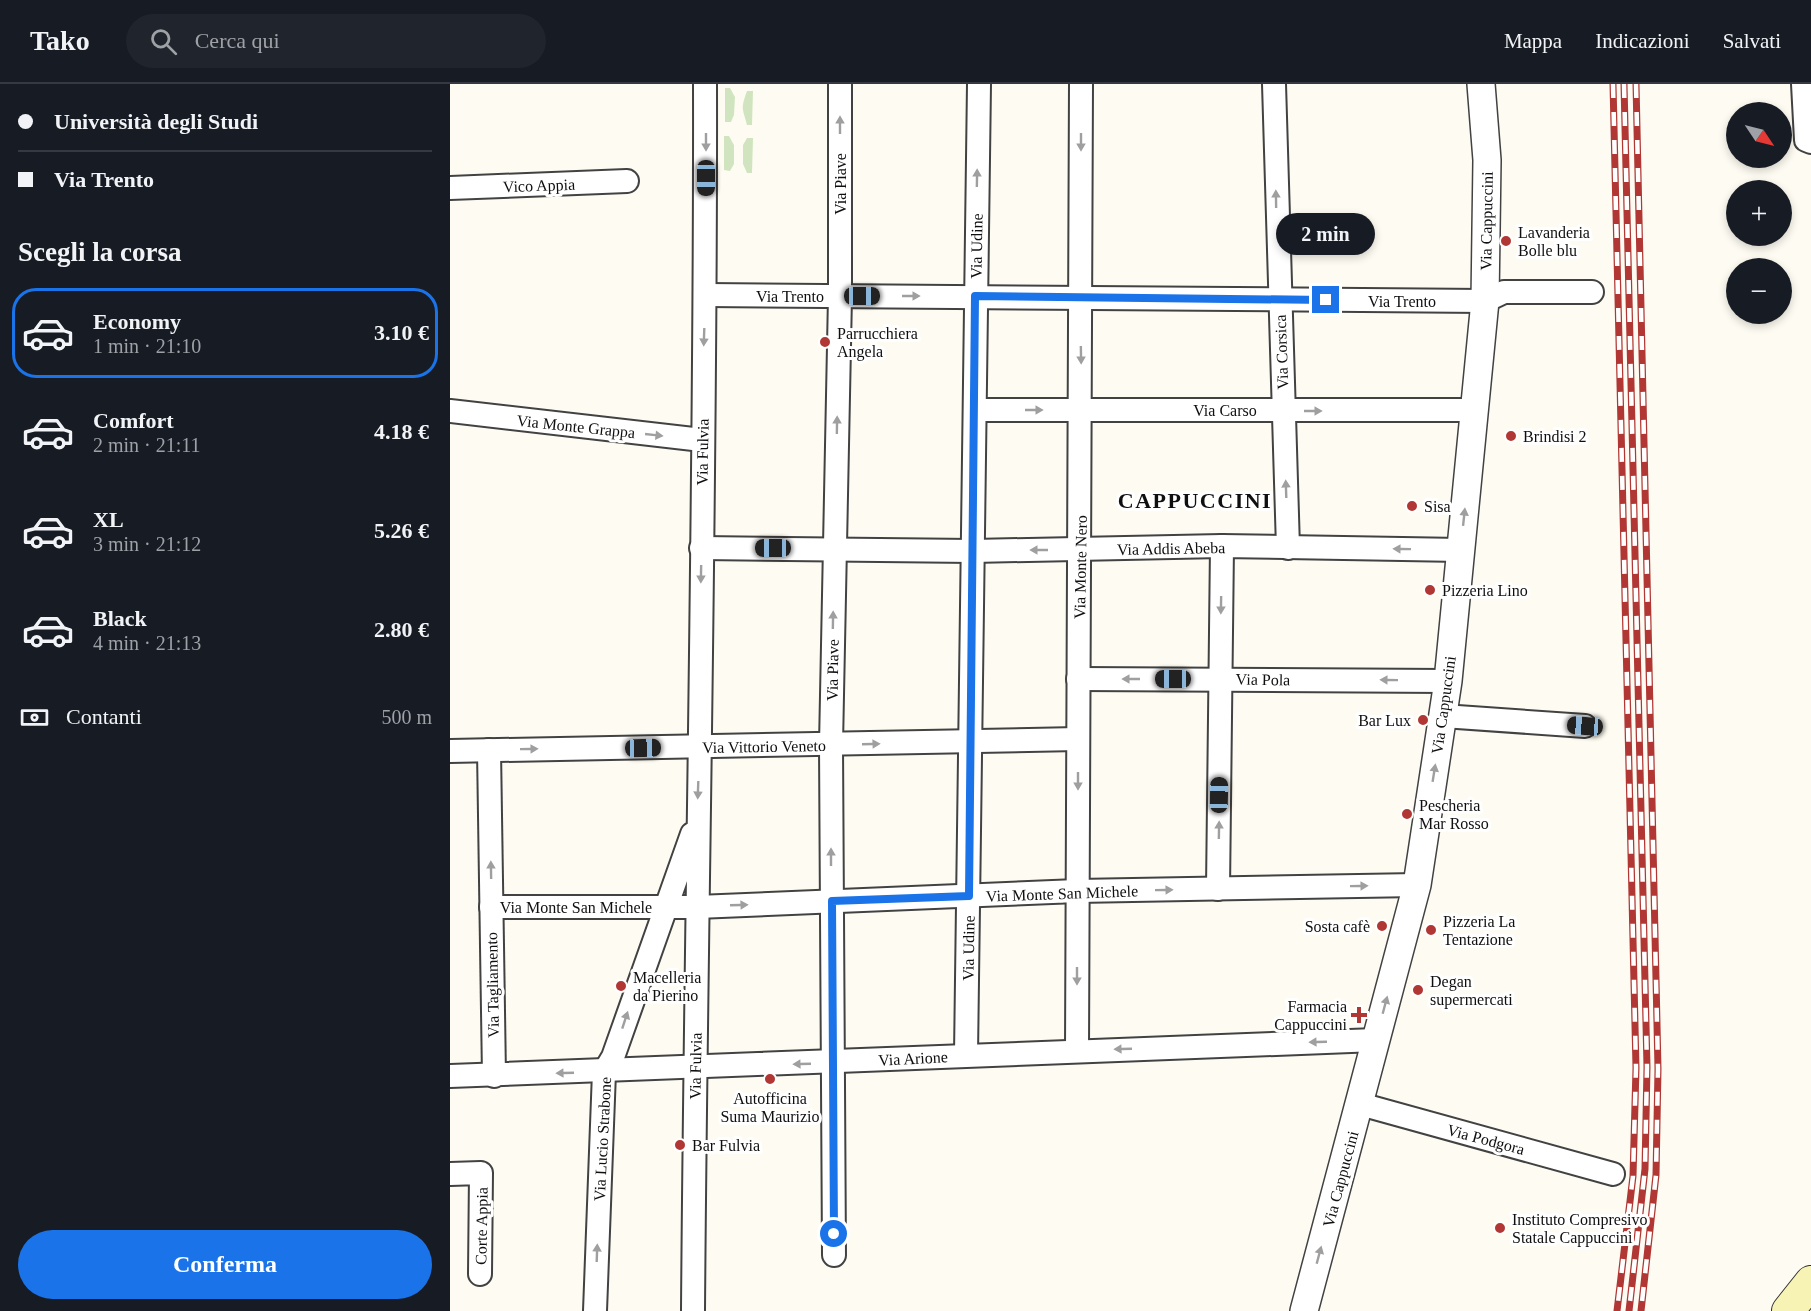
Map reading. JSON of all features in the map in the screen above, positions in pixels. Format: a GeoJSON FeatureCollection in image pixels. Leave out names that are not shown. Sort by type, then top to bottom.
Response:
{"type":"FeatureCollection","features":[{"type":"Feature","properties":{"kind":"main road"},"geometry":{"type":"LineString","coordinates":[[1788,1311],[1811,1282]]}},
{"type":"Feature","properties":{"kind":"street","name":"Via Fulvia"},"geometry":{"type":"LineString","coordinates":[[693,1311],[697,821],[706,295],[705,84]]}},
{"type":"Feature","properties":{"kind":"street","name":"Via Piave"},"geometry":{"type":"LineString","coordinates":[[834,1255],[831,745],[840,296],[840,84]]}},
{"type":"Feature","properties":{"kind":"street","name":"Via Udine"},"geometry":{"type":"LineString","coordinates":[[966,1055],[979,84]]}},
{"type":"Feature","properties":{"kind":"street","name":"Via Monte Nero"},"geometry":{"type":"LineString","coordinates":[[1077,1050],[1078,679],[1082,410],[1081,84]]}},
{"type":"Feature","properties":{"kind":"street","name":"Via Corsica"},"geometry":{"type":"LineString","coordinates":[[1274,84],[1288,548]]}},
{"type":"Feature","properties":{"kind":"street","name":"Via Cappuccini"},"geometry":{"type":"LineString","coordinates":[[1304,1311],[1417,885],[1443,716],[1485,301],[1487,160],[1481,84]]}},
{"type":"Feature","properties":{"kind":"street"},"geometry":{"type":"LineString","coordinates":[[1803,84],[1806,140],[1811,142]]}},
{"type":"Feature","properties":{"kind":"street","name":"Vico Appia"},"geometry":{"type":"LineString","coordinates":[[450,188],[627,181]]}},
{"type":"Feature","properties":{"kind":"street","name":"Via Trento"},"geometry":{"type":"LineString","coordinates":[[706,295],[1081,296],[1485,301],[1504,292],[1592,292]]}},
{"type":"Feature","properties":{"kind":"street","name":"Via Carso"},"geometry":{"type":"LineString","coordinates":[[976,410],[1475,410]]}},
{"type":"Feature","properties":{"kind":"street","name":"Via Monte Grappa"},"geometry":{"type":"LineString","coordinates":[[450,411],[702,440]]}},
{"type":"Feature","properties":{"kind":"street"},"geometry":{"type":"LineString","coordinates":[[1218,889],[1222,546]]}},
{"type":"Feature","properties":{"kind":"street","name":"Via Addis Abeba"},"geometry":{"type":"LineString","coordinates":[[701,548],[973,551],[1222,546],[1461,550]]}},
{"type":"Feature","properties":{"kind":"street","name":"Via Pola"},"geometry":{"type":"LineString","coordinates":[[1078,679],[1448,681]]}},
{"type":"Feature","properties":{"kind":"street"},"geometry":{"type":"LineString","coordinates":[[1443,716],[1585,726]]}},
{"type":"Feature","properties":{"kind":"street","name":"Via Vittorio Veneto"},"geometry":{"type":"LineString","coordinates":[[450,751],[1078,739]]}},
{"type":"Feature","properties":{"kind":"street","name":"Via Tagliamento"},"geometry":{"type":"LineString","coordinates":[[489,750],[494,1076]]}},
{"type":"Feature","properties":{"kind":"street","name":"Via Fulvia"},"geometry":{"type":"LineString","coordinates":[[664,906],[697,821]]}},
{"type":"Feature","properties":{"kind":"street","name":"Via Monte San Michele"},"geometry":{"type":"LineString","coordinates":[[491,907],[697,907],[1077,891],[1417,885]]}},
{"type":"Feature","properties":{"kind":"street","name":"Via Lucio Strabone"},"geometry":{"type":"LineString","coordinates":[[596,1311],[604,1072],[613,1057],[664,906]]}},
{"type":"Feature","properties":{"kind":"street","name":"Via Arione"},"geometry":{"type":"LineString","coordinates":[[450,1076],[604,1072],[1077,1050],[1376,1040]]}},
{"type":"Feature","properties":{"kind":"street","name":"Via Podgora"},"geometry":{"type":"LineString","coordinates":[[1360,1104],[1613,1174]]}},
{"type":"Feature","properties":{"kind":"street","name":"Corte Appia"},"geometry":{"type":"LineString","coordinates":[[450,1174],[481,1173],[480,1274]]}},
{"type":"Feature","properties":{"kind":"green space"},"geometry":{"type":"Polygon","coordinates":[[[725,88],[730,88],[735,97],[734,115],[731,122],[725,122],[725,88]]]}},
{"type":"Feature","properties":{"kind":"green space"},"geometry":{"type":"Polygon","coordinates":[[[747,91],[753,91],[752,125],[747,125],[743,109],[747,91]]]}},
{"type":"Feature","properties":{"kind":"green space"},"geometry":{"type":"Polygon","coordinates":[[[724,136],[729,136],[734,145],[734,164],[730,171],[724,170],[724,136]]]}},
{"type":"Feature","properties":{"kind":"green space"},"geometry":{"type":"Polygon","coordinates":[[[747,138],[753,138],[752,173],[747,173],[743,164],[743,145],[747,138]]]}},
{"type":"Feature","properties":{"kind":"railway"},"geometry":{"type":"LineString","coordinates":[[1613,84],[1636,1068],[1633,1176],[1617,1311]]}},
{"type":"Feature","properties":{"kind":"railway"},"geometry":{"type":"LineString","coordinates":[[1624,84],[1647,1067],[1645,1169],[1629,1311]]}},
{"type":"Feature","properties":{"kind":"railway"},"geometry":{"type":"LineString","coordinates":[[1636,84],[1658,1069],[1656,1175],[1641,1311]]}},
{"type":"Feature","properties":{"kind":"place","name":"Lavanderia Bolle blu"},"geometry":{"type":"Point","coordinates":[1506,241]}},
{"type":"Feature","properties":{"kind":"place","name":"Parrucchiera Angela"},"geometry":{"type":"Point","coordinates":[825,342]}},
{"type":"Feature","properties":{"kind":"place","name":"Brindisi 2"},"geometry":{"type":"Point","coordinates":[1511,436]}},
{"type":"Feature","properties":{"kind":"place","name":"Sisa"},"geometry":{"type":"Point","coordinates":[1412,506]}},
{"type":"Feature","properties":{"kind":"place","name":"Pizzeria Lino"},"geometry":{"type":"Point","coordinates":[1430,590]}},
{"type":"Feature","properties":{"kind":"place","name":"Bar Lux"},"geometry":{"type":"Point","coordinates":[1423,720]}},
{"type":"Feature","properties":{"kind":"place","name":"Pescheria Mar Rosso"},"geometry":{"type":"Point","coordinates":[1407,814]}},
{"type":"Feature","properties":{"kind":"place","name":"Sosta cafè"},"geometry":{"type":"Point","coordinates":[1382,926]}},
{"type":"Feature","properties":{"kind":"place","name":"Pizzeria La Tentazione"},"geometry":{"type":"Point","coordinates":[1431,930]}},
{"type":"Feature","properties":{"kind":"place","name":"Macelleria da Pierino"},"geometry":{"type":"Point","coordinates":[621,986]}},
{"type":"Feature","properties":{"kind":"place","name":"Degan supermercati"},"geometry":{"type":"Point","coordinates":[1418,990]}},
{"type":"Feature","properties":{"kind":"place","name":"Farmacia Cappuccini"},"geometry":{"type":"Point","coordinates":[1359,1015]}},
{"type":"Feature","properties":{"kind":"place","name":"Autofficina Suma Maurizio"},"geometry":{"type":"Point","coordinates":[770,1079]}},
{"type":"Feature","properties":{"kind":"place","name":"Bar Fulvia"},"geometry":{"type":"Point","coordinates":[680,1145]}},
{"type":"Feature","properties":{"kind":"place","name":"Instituto Compresivo Statale Cappuccini"},"geometry":{"type":"Point","coordinates":[1500,1228]}},
{"type":"Feature","properties":{"kind":"district","name":"CAPPUCCINI"},"geometry":{"type":"Point","coordinates":[1195,500]}},
{"type":"Feature","properties":{"kind":"route"},"geometry":{"type":"LineString","coordinates":[[834,1234],[832,901],[969,896],[976,410],[975,296],[1326,300]]}}]}
